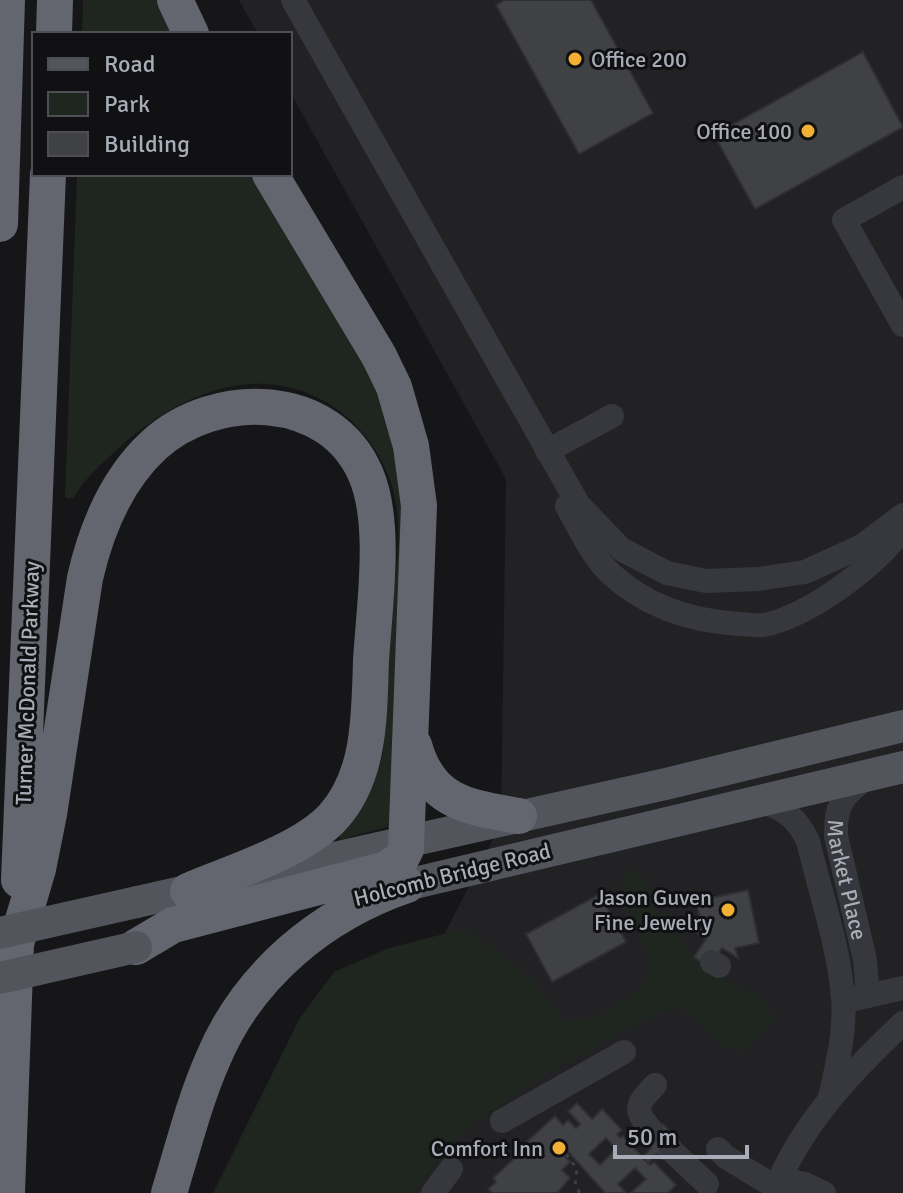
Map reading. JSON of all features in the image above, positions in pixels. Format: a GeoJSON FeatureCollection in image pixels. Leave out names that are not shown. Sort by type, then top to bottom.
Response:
{"type":"FeatureCollection","features":[{"type":"Feature","properties":{"kind":"highway"},"geometry":{"type":"LineString","coordinates":[[0,224],[7,0]]}},
{"type":"Feature","properties":{"kind":"highway"},"geometry":{"type":"LineString","coordinates":[[54,32],[55,0]]}},
{"type":"Feature","properties":{"kind":"highway"},"geometry":{"type":"LineString","coordinates":[[175,0],[190,32]]}},
{"type":"Feature","properties":{"kind":"highway","name":"Turner McDonald Parkway"},"geometry":{"type":"LineString","coordinates":[[7,1193],[8,939],[48,176]]}},
{"type":"Feature","properties":{"kind":"highway"},"geometry":{"type":"LineString","coordinates":[[136,947],[173,925],[387,869],[401,859],[407,841],[419,506],[411,446],[394,387],[379,356],[271,176]]}},
{"type":"Feature","properties":{"kind":"highway"},"geometry":{"type":"LineString","coordinates":[[8,939],[47,828],[85,578],[94,544],[108,511],[134,468],[153,446],[175,430],[228,410],[256,407],[284,409],[310,417],[343,440],[364,471],[373,496],[376,584],[363,759],[347,798],[333,817],[316,832],[293,846],[188,891]]}},
{"type":"Feature","properties":{"kind":"highway"},"geometry":{"type":"LineString","coordinates":[[411,723],[419,761],[438,789],[467,806],[519,816]]}},
{"type":"Feature","properties":{"kind":"highway"},"geometry":{"type":"LineString","coordinates":[[169,1193],[213,1058],[234,1018],[253,992],[285,956],[326,924],[358,905],[407,885]]}},
{"type":"Feature","properties":{"kind":"main road","name":"Holcomb Bridge Road"},"geometry":{"type":"LineString","coordinates":[[8,939],[137,902],[741,766],[903,726]]}},
{"type":"Feature","properties":{"kind":"main road","name":"Holcomb Bridge Road"},"geometry":{"type":"LineString","coordinates":[[0,978],[903,767]]}},
{"type":"Feature","properties":{"kind":"street"},"geometry":{"type":"LineString","coordinates":[[293,0],[578,504],[621,549],[667,573],[706,581],[758,579],[805,572],[862,546],[903,515]]}},
{"type":"Feature","properties":{"kind":"street"},"geometry":{"type":"LineString","coordinates":[[903,187],[844,220],[903,325]]}},
{"type":"Feature","properties":{"kind":"street"},"geometry":{"type":"LineString","coordinates":[[547,451],[612,416]]}},
{"type":"Feature","properties":{"kind":"street"},"geometry":{"type":"LineString","coordinates":[[547,451],[563,498],[609,572],[641,596],[672,612],[705,622],[763,625],[823,599],[864,570],[903,528]]}},
{"type":"Feature","properties":{"kind":"street","name":"Market Place"},"geometry":{"type":"LineString","coordinates":[[868,996],[865,960],[836,836],[836,820],[839,805],[848,791],[870,775]]}},
{"type":"Feature","properties":{"kind":"street","name":"Market Place"},"geometry":{"type":"LineString","coordinates":[[759,801],[794,817],[808,841],[838,963],[843,1002],[837,1066],[830,1097]]}},
{"type":"Feature","properties":{"kind":"street"},"geometry":{"type":"LineString","coordinates":[[843,1002],[903,988]]}},
{"type":"Feature","properties":{"kind":"street"},"geometry":{"type":"LineString","coordinates":[[773,1188],[830,1097],[903,1023]]}},
{"type":"Feature","properties":{"kind":"street"},"geometry":{"type":"LineString","coordinates":[[502,1121],[624,1052]]}},
{"type":"Feature","properties":{"kind":"street"},"geometry":{"type":"LineString","coordinates":[[652,1131],[640,1117],[638,1109],[655,1085]]}},
{"type":"Feature","properties":{"kind":"street"},"geometry":{"type":"LineString","coordinates":[[671,1150],[705,1189],[722,1153],[773,1188],[805,1184],[824,1193]]}},
{"type":"Feature","properties":{"kind":"street"},"geometry":{"type":"LineString","coordinates":[[433,1193],[451,1169]]}},
{"type":"Feature","properties":{"kind":"path"},"geometry":{"type":"LineString","coordinates":[[566,1154],[577,1169],[575,1186],[580,1193]]}},
{"type":"Feature","properties":{"kind":"shaded area"},"geometry":{"type":"Polygon","coordinates":[[[239,0],[903,0],[903,1193],[313,1193],[501,823],[506,479],[292,96],[292,32],[257,32],[239,0]]]}},
{"type":"Feature","properties":{"kind":"green space"},"geometry":{"type":"Polygon","coordinates":[[[83,0],[168,0],[181,32],[82,32],[83,0]]]}},
{"type":"Feature","properties":{"kind":"green space"},"geometry":{"type":"Polygon","coordinates":[[[77,176],[261,176],[380,373],[406,459],[394,825],[340,840],[339,833],[361,806],[383,753],[398,537],[395,499],[388,474],[369,440],[351,421],[313,396],[284,386],[255,384],[225,388],[196,397],[142,429],[94,472],[74,498],[65,498],[77,176]]]}},
{"type":"Feature","properties":{"kind":"green space"},"geometry":{"type":"Polygon","coordinates":[[[637,869],[657,908],[702,968],[762,998],[774,1018],[743,1052],[725,1047],[690,1013],[674,1007],[623,1031],[521,1089],[455,1138],[412,1193],[213,1193],[300,1018],[334,972],[389,948],[463,929],[519,968],[565,1020],[575,1021],[606,1013],[642,987],[650,966],[621,885],[628,871],[637,869]]]}},
{"type":"Feature","properties":{"kind":"building","name":"Office 200"},"geometry":{"type":"Polygon","coordinates":[[[505,0],[591,0],[653,113],[579,154],[496,5],[505,0]]]}},
{"type":"Feature","properties":{"kind":"building","name":"Office 100"},"geometry":{"type":"Polygon","coordinates":[[[863,52],[903,127],[755,209],[714,135],[863,52]]]}},
{"type":"Feature","properties":{"kind":"building"},"geometry":{"type":"Polygon","coordinates":[[[748,890],[759,943],[735,948],[738,958],[722,948],[709,967],[694,957],[706,939],[692,930],[702,928],[696,901],[748,890]]]}},
{"type":"Feature","properties":{"kind":"building"},"geometry":{"type":"Polygon","coordinates":[[[600,894],[626,942],[552,982],[526,934],[600,894]]]}},
{"type":"Feature","properties":{"kind":"building","name":"Comfort Inn"},"geometry":{"type":"Polygon","coordinates":[[[577,1103],[592,1119],[602,1109],[622,1130],[617,1134],[620,1138],[623,1136],[650,1165],[654,1162],[676,1185],[668,1193],[631,1193],[646,1179],[635,1168],[618,1184],[626,1193],[605,1193],[566,1149],[562,1153],[570,1162],[562,1170],[570,1178],[557,1193],[492,1193],[488,1189],[496,1182],[493,1178],[517,1156],[519,1158],[526,1152],[521,1147],[555,1116],[563,1125],[568,1120],[576,1128],[580,1124],[568,1111],[577,1103]],[[606,1138],[589,1154],[600,1165],[616,1149],[606,1138]]]}},
{"type":"Feature","properties":{"kind":"building"},"geometry":{"type":"Polygon","coordinates":[[[663,1124],[680,1142],[662,1159],[657,1154],[648,1163],[642,1157],[651,1148],[645,1141],[663,1124]]]}},
{"type":"Feature","properties":{"kind":"place","name":"Office 200"},"geometry":{"type":"Point","coordinates":[575,59]}},
{"type":"Feature","properties":{"kind":"place","name":"Office 100"},"geometry":{"type":"Point","coordinates":[808,131]}},
{"type":"Feature","properties":{"kind":"place","name":"Jason Guven Fine Jewelry"},"geometry":{"type":"Point","coordinates":[728,910]}},
{"type":"Feature","properties":{"kind":"place","name":"Comfort Inn"},"geometry":{"type":"Point","coordinates":[559,1148]}}]}
